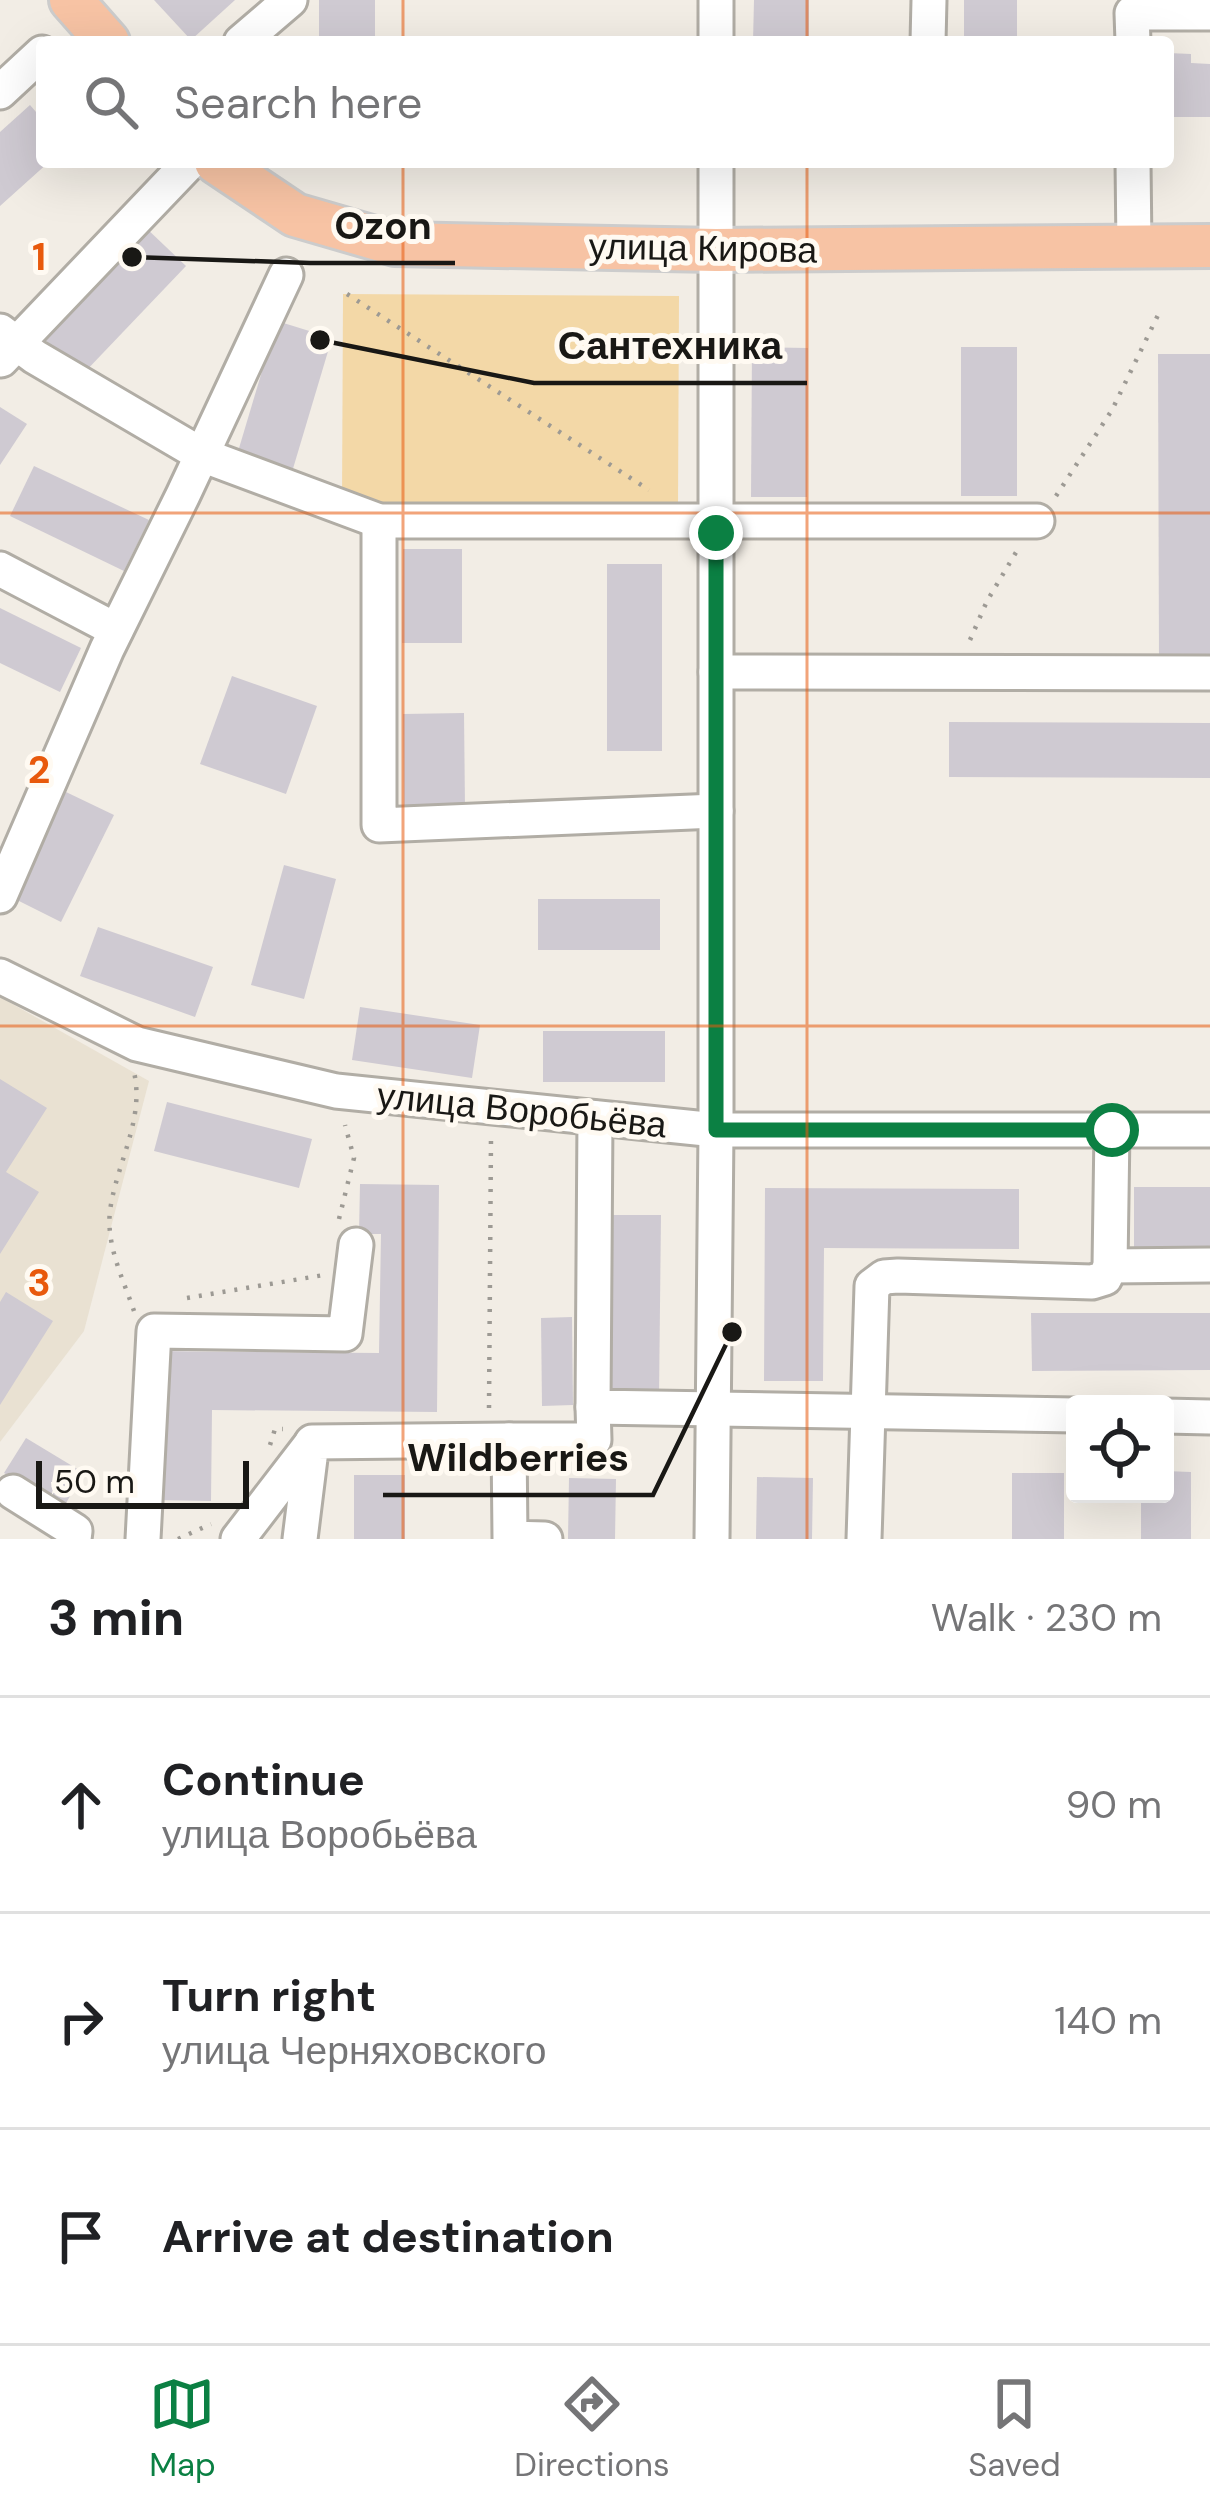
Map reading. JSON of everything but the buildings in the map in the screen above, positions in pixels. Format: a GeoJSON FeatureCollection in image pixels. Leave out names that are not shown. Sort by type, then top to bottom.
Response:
{"type":"FeatureCollection","features":[{"type":"Feature","properties":{"kind":"main road","name":"улица Кирова"},"geometry":{"type":"LineString","coordinates":[[225,168],[295,215],[395,244],[716,250],[1210,247]]}},
{"type":"Feature","properties":{"kind":"street"},"geometry":{"type":"LineString","coordinates":[[716,0],[716,36]]}},
{"type":"Feature","properties":{"kind":"street"},"geometry":{"type":"LineString","coordinates":[[928,36],[929,0]]}},
{"type":"Feature","properties":{"kind":"street"},"geometry":{"type":"LineString","coordinates":[[247,36],[275,5]]}},
{"type":"Feature","properties":{"kind":"street"},"geometry":{"type":"LineString","coordinates":[[1132,36],[1132,13],[1210,13]]}},
{"type":"Feature","properties":{"kind":"street"},"geometry":{"type":"LineString","coordinates":[[0,92],[36,59]]}},
{"type":"Feature","properties":{"kind":"street"},"geometry":{"type":"LineString","coordinates":[[184,168],[5,345],[202,455],[379,521],[1037,521]]}},
{"type":"Feature","properties":{"kind":"street"},"geometry":{"type":"LineString","coordinates":[[712,1539],[716,672],[705,519],[716,168]]}},
{"type":"Feature","properties":{"kind":"street"},"geometry":{"type":"LineString","coordinates":[[1133,168],[1134,247]]}},
{"type":"Feature","properties":{"kind":"street"},"geometry":{"type":"LineString","coordinates":[[0,896],[116,630],[286,275]]}},
{"type":"Feature","properties":{"kind":"street"},"geometry":{"type":"LineString","coordinates":[[379,521],[379,825],[716,811]]}},
{"type":"Feature","properties":{"kind":"street"},"geometry":{"type":"LineString","coordinates":[[0,569],[116,630]]}},
{"type":"Feature","properties":{"kind":"street"},"geometry":{"type":"LineString","coordinates":[[716,672],[1210,673]]}},
{"type":"Feature","properties":{"kind":"street","name":"улица Воробьёва"},"geometry":{"type":"LineString","coordinates":[[0,976],[136,1044],[336,1091],[716,1130],[1210,1130]]}},
{"type":"Feature","properties":{"kind":"street"},"geometry":{"type":"LineString","coordinates":[[225,1531],[305,1436],[499,1432],[594,1439],[596,1118]]}},
{"type":"Feature","properties":{"kind":"street"},"geometry":{"type":"LineString","coordinates":[[864,1539],[872,1286],[884,1277],[1092,1282],[1105,1278],[1112,1130]]}},
{"type":"Feature","properties":{"kind":"street"},"geometry":{"type":"LineString","coordinates":[[143,1539],[154,1330],[345,1334],[356,1245]]}},
{"type":"Feature","properties":{"kind":"street"},"geometry":{"type":"LineString","coordinates":[[1109,1266],[1210,1265]]}},
{"type":"Feature","properties":{"kind":"street"},"geometry":{"type":"LineString","coordinates":[[593,1408],[1066,1415]]}},
{"type":"Feature","properties":{"kind":"street"},"geometry":{"type":"LineString","coordinates":[[1174,1417],[1210,1417]]}},
{"type":"Feature","properties":{"kind":"street"},"geometry":{"type":"LineString","coordinates":[[499,1432],[510,1538],[545,1539]]}},
{"type":"Feature","properties":{"kind":"street"},"geometry":{"type":"LineString","coordinates":[[300,1539],[305,1436]]}},
{"type":"Feature","properties":{"kind":"street"},"geometry":{"type":"LineString","coordinates":[[13,1492],[75,1531],[74,1539]]}},
{"type":"Feature","properties":{"kind":"path"},"geometry":{"type":"LineString","coordinates":[[347,294],[705,519]]}},
{"type":"Feature","properties":{"kind":"path"},"geometry":{"type":"LineString","coordinates":[[956,672],[987,601],[1112,410],[1160,311]]}},
{"type":"Feature","properties":{"kind":"path"},"geometry":{"type":"LineString","coordinates":[[124,1038],[138,1088],[110,1208],[109,1234],[135,1312]]}},
{"type":"Feature","properties":{"kind":"path"},"geometry":{"type":"LineString","coordinates":[[491,1107],[499,1432]]}},
{"type":"Feature","properties":{"kind":"path"},"geometry":{"type":"LineString","coordinates":[[268,1449],[275,1429],[305,1436]]}},
{"type":"Feature","properties":{"kind":"path"},"geometry":{"type":"LineString","coordinates":[[178,1539],[225,1531]]}},
{"type":"Feature","properties":{"kind":"shaded area"},"geometry":{"type":"Polygon","coordinates":[[[343,294],[679,296],[678,506],[342,504],[343,294]]]}},
{"type":"Feature","properties":{"kind":"shaded area"},"geometry":{"type":"Polygon","coordinates":[[[0,997],[149,1081],[84,1331],[0,1442],[0,997]]]}},
{"type":"Feature","properties":{"kind":"place","name":"Ozon"},"geometry":{"type":"Point","coordinates":[132,257]}},
{"type":"Feature","properties":{"kind":"place","name":"Сантехника"},"geometry":{"type":"Point","coordinates":[320,340]}},
{"type":"Feature","properties":{"kind":"place","name":"Wildberries"},"geometry":{"type":"Point","coordinates":[732,1332]}},
{"type":"Feature","properties":{"kind":"route"},"geometry":{"type":"LineString","coordinates":[[716,533],[716,1130],[1112,1130]]}}]}
